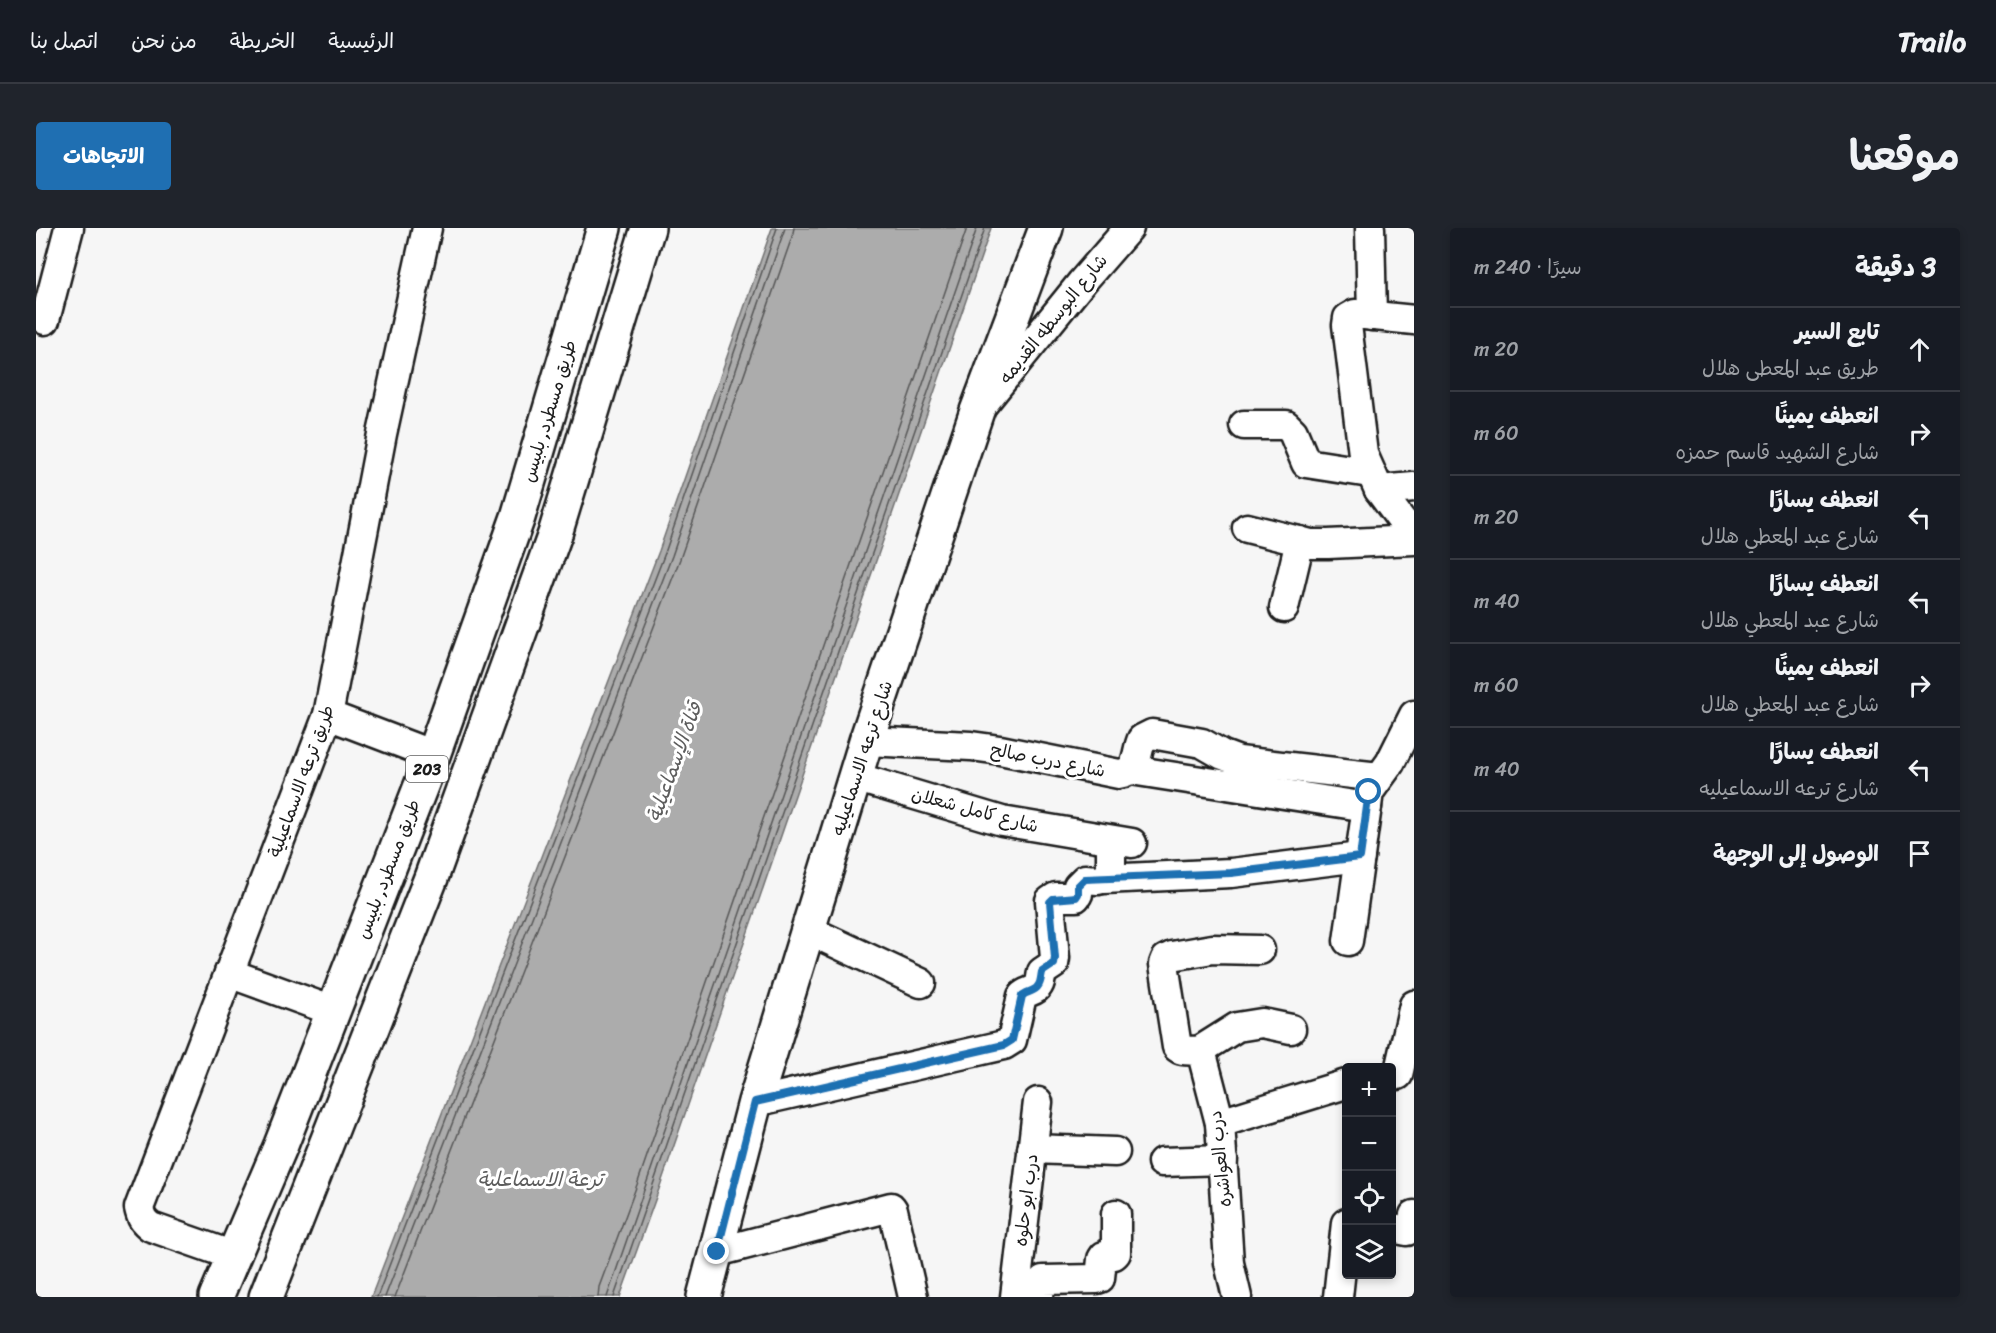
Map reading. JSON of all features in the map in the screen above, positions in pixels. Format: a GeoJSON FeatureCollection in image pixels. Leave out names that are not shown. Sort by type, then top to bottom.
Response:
{"type":"FeatureCollection","features":[{"type":"Feature","properties":{"kind":"main road","name":"طريق مسطرد, بلبيس"},"geometry":{"type":"LineString","coordinates":[[216,1297],[281,1145],[433,755],[518,517],[604,228]]}},
{"type":"Feature","properties":{"kind":"main road","name":"203"},"geometry":{"type":"LineString","coordinates":[[266,1297],[431,878],[555,534],[648,228]]}},
{"type":"Feature","properties":{"kind":"main road","name":"شارع ترعه الاسماعيليه"},"geometry":{"type":"LineString","coordinates":[[704,1297],[755,1102],[866,741],[977,411],[1046,228]]}},
{"type":"Feature","properties":{"kind":"street"},"geometry":{"type":"LineString","coordinates":[[45,320],[69,228]]}},
{"type":"Feature","properties":{"kind":"street","name":"طريق ترعه الاسماعيلية"},"geometry":{"type":"LineString","coordinates":[[234,1256],[151,1227],[140,1216],[139,1208],[328,715],[382,435],[427,228]]}},
{"type":"Feature","properties":{"kind":"street","name":"شارع البوسطه القديمه"},"geometry":{"type":"LineString","coordinates":[[977,411],[1129,228]]}},
{"type":"Feature","properties":{"kind":"street"},"geometry":{"type":"LineString","coordinates":[[1370,228],[1372,316]]}},
{"type":"Feature","properties":{"kind":"street"},"geometry":{"type":"LineString","coordinates":[[1414,320],[1351,315],[1347,324],[1363,454],[1374,482],[1402,521],[1414,532]]}},
{"type":"Feature","properties":{"kind":"street"},"geometry":{"type":"LineString","coordinates":[[1244,424],[1286,425],[1291,429],[1306,463],[1374,482],[1414,487]]}},
{"type":"Feature","properties":{"kind":"street"},"geometry":{"type":"LineString","coordinates":[[1247,528],[1300,541],[1328,544],[1414,540]]}},
{"type":"Feature","properties":{"kind":"street"},"geometry":{"type":"LineString","coordinates":[[1284,608],[1300,541]]}},
{"type":"Feature","properties":{"kind":"street"},"geometry":{"type":"LineString","coordinates":[[328,715],[433,755]]}},
{"type":"Feature","properties":{"kind":"street"},"geometry":{"type":"LineString","coordinates":[[1348,941],[1369,792],[1390,763],[1411,727]]}},
{"type":"Feature","properties":{"kind":"street","name":"شارع درب صالح"},"geometry":{"type":"LineString","coordinates":[[866,741],[971,746],[1119,774],[1131,770],[1136,764],[1142,739],[1152,734],[1202,743],[1213,751],[1239,761],[1379,777]]}},
{"type":"Feature","properties":{"kind":"street"},"geometry":{"type":"LineString","coordinates":[[1131,770],[1367,807]]}},
{"type":"Feature","properties":{"kind":"street","name":"شارع كامل شعلان"},"geometry":{"type":"LineString","coordinates":[[855,777],[1002,820],[1122,842],[1110,871],[1104,879]]}},
{"type":"Feature","properties":{"kind":"street"},"geometry":{"type":"LineString","coordinates":[[755,1102],[1004,1045],[1012,1040],[1022,996],[1040,985],[1042,972],[1054,964],[1050,901],[1056,897],[1076,897],[1078,886],[1085,879],[1231,873],[1360,857]]}},
{"type":"Feature","properties":{"kind":"street"},"geometry":{"type":"LineString","coordinates":[[808,930],[921,983]]}},
{"type":"Feature","properties":{"kind":"street"},"geometry":{"type":"LineString","coordinates":[[1260,950],[1212,949],[1172,956],[1165,961],[1177,1047],[1181,1050],[1199,1051],[1237,1027],[1262,1023],[1291,1029]]}},
{"type":"Feature","properties":{"kind":"street"},"geometry":{"type":"LineString","coordinates":[[229,973],[333,1011]]}},
{"type":"Feature","properties":{"kind":"street"},"geometry":{"type":"LineString","coordinates":[[1401,1075],[1414,1005]]}},
{"type":"Feature","properties":{"kind":"street","name":"درب العواشره"},"geometry":{"type":"LineString","coordinates":[[1199,1051],[1202,1054],[1220,1123],[1229,1263],[1237,1297]]}},
{"type":"Feature","properties":{"kind":"street"},"geometry":{"type":"LineString","coordinates":[[1220,1123],[1342,1086]]}},
{"type":"Feature","properties":{"kind":"street","name":"درب ابو حلوه"},"geometry":{"type":"LineString","coordinates":[[1015,1297],[1038,1102]]}},
{"type":"Feature","properties":{"kind":"street"},"geometry":{"type":"LineString","coordinates":[[1032,1149],[1115,1152]]}},
{"type":"Feature","properties":{"kind":"street"},"geometry":{"type":"LineString","coordinates":[[1162,1162],[1223,1160]]}},
{"type":"Feature","properties":{"kind":"street"},"geometry":{"type":"LineString","coordinates":[[717,1252],[891,1208],[913,1297]]}},
{"type":"Feature","properties":{"kind":"street"},"geometry":{"type":"LineString","coordinates":[[1039,1297],[1042,1280],[1097,1280],[1100,1278],[1102,1259],[1104,1256],[1114,1256],[1116,1253],[1116,1214]]}},
{"type":"Feature","properties":{"kind":"street"},"geometry":{"type":"LineString","coordinates":[[1396,1229],[1407,1231],[1414,1215]]}},
{"type":"Feature","properties":{"kind":"street"},"geometry":{"type":"LineString","coordinates":[[1338,1297],[1347,1225]]}},
{"type":"Feature","properties":{"kind":"water","name":"ترعة الاسماعلية"},"geometry":{"type":"Polygon","coordinates":[[[772,228],[991,228],[620,1297],[371,1297],[659,551],[772,228]]]}},
{"type":"Feature","properties":{"kind":"route"},"geometry":{"type":"LineString","coordinates":[[717,1252],[755,1102],[1004,1045],[1012,1040],[1022,996],[1040,985],[1042,972],[1054,964],[1050,901],[1056,897],[1076,897],[1078,886],[1085,879],[1231,873],[1360,857],[1369,792]]}},
{"type":"Feature","properties":{"kind":"water label","name":"قناة الإسماعيلية"},"geometry":{"type":"Point","coordinates":[674,762]}}]}
